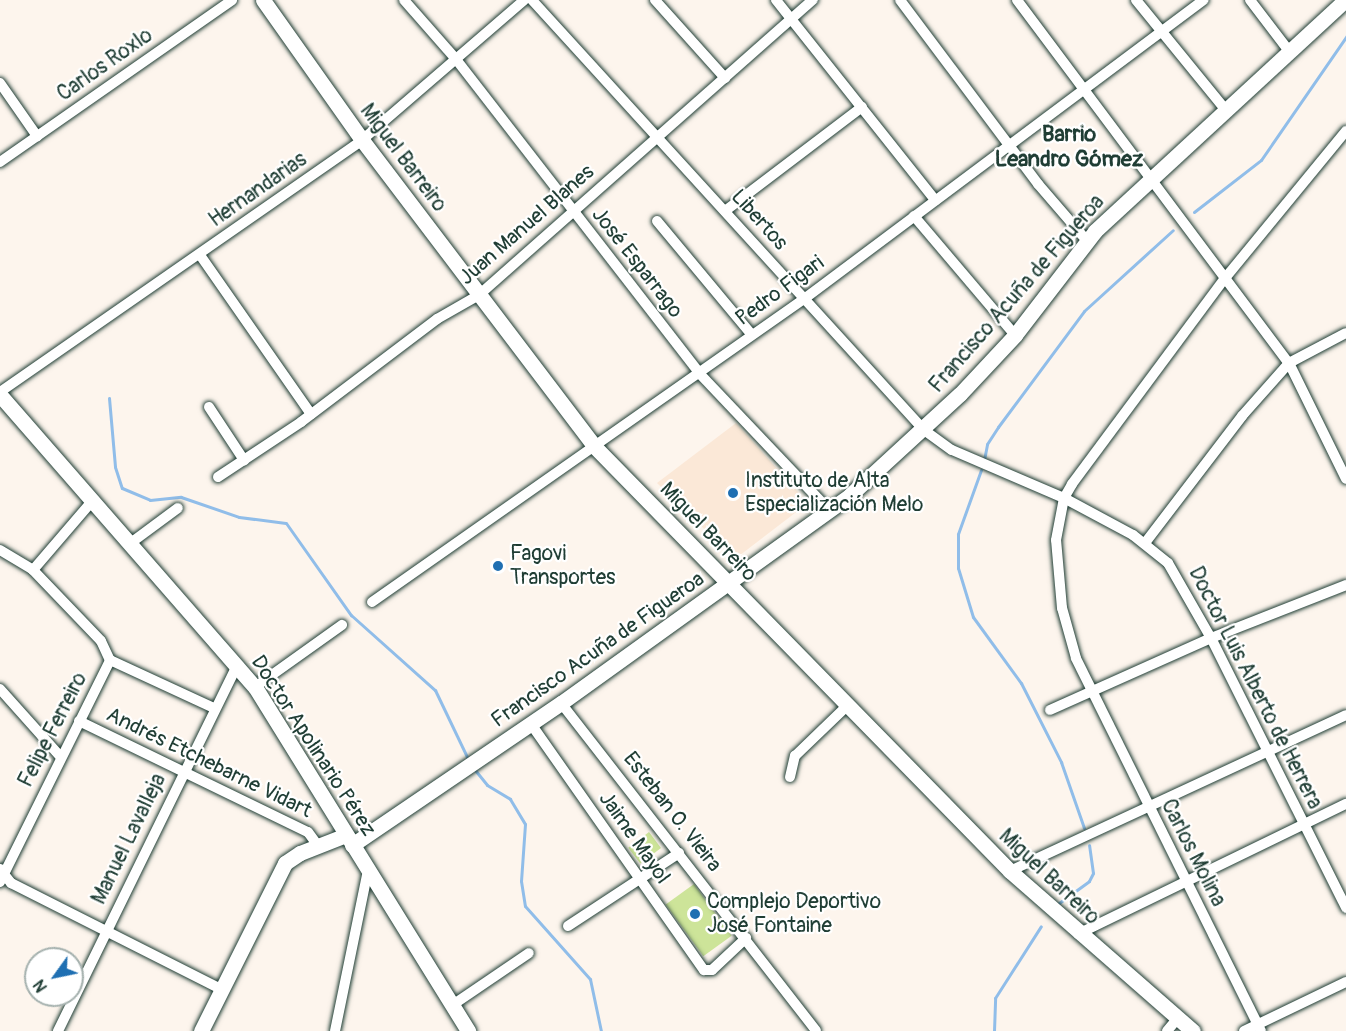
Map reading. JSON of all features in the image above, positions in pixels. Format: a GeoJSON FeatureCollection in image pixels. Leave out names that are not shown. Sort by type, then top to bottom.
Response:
{"type":"FeatureCollection","features":[{"type":"Feature","properties":{"kind":"street","name":"Carlos Roxlo"},"geometry":{"type":"LineString","coordinates":[[0,162],[232,0]]}},
{"type":"Feature","properties":{"kind":"street","name":"Miguel Barreiro"},"geometry":{"type":"LineString","coordinates":[[262,0],[362,140],[594,446],[1010,871],[1078,934],[1193,1031]]}},
{"type":"Feature","properties":{"kind":"street","name":"José Esparrago"},"geometry":{"type":"LineString","coordinates":[[404,0],[455,58],[699,373],[830,511]]}},
{"type":"Feature","properties":{"kind":"street","name":"Hernandarias"},"geometry":{"type":"LineString","coordinates":[[0,393],[362,140],[524,0]]}},
{"type":"Feature","properties":{"kind":"street","name":"Libertos"},"geometry":{"type":"LineString","coordinates":[[532,0],[924,430],[970,459],[1064,498]]}},
{"type":"Feature","properties":{"kind":"street"},"geometry":{"type":"LineString","coordinates":[[656,0],[725,78]]}},
{"type":"Feature","properties":{"kind":"street"},"geometry":{"type":"LineString","coordinates":[[776,0],[935,200]]}},
{"type":"Feature","properties":{"kind":"street","name":"Juan Manuel Blanes"},"geometry":{"type":"LineString","coordinates":[[218,477],[311,414],[406,340],[479,295],[813,0]]}},
{"type":"Feature","properties":{"kind":"street"},"geometry":{"type":"LineString","coordinates":[[900,0],[1009,145],[1087,241]]}},
{"type":"Feature","properties":{"kind":"street"},"geometry":{"type":"LineString","coordinates":[[1017,0],[1152,177],[1289,363],[1346,479]]}},
{"type":"Feature","properties":{"kind":"street"},"geometry":{"type":"LineString","coordinates":[[1136,0],[1225,109]]}},
{"type":"Feature","properties":{"kind":"street","name":"Pedro Figari"},"geometry":{"type":"LineString","coordinates":[[372,602],[804,299],[1204,0]]}},
{"type":"Feature","properties":{"kind":"street"},"geometry":{"type":"LineString","coordinates":[[1250,0],[1289,51]]}},
{"type":"Feature","properties":{"kind":"street","name":"Francisco Acuña de Figueroa"},"geometry":{"type":"LineString","coordinates":[[201,1031],[285,862],[318,846],[349,840],[531,724],[830,511],[924,430],[1015,334],[1087,241],[1152,177],[1345,0]]}},
{"type":"Feature","properties":{"kind":"street"},"geometry":{"type":"LineString","coordinates":[[0,83],[37,136]]}},
{"type":"Feature","properties":{"kind":"street"},"geometry":{"type":"LineString","coordinates":[[725,211],[862,107]]}},
{"type":"Feature","properties":{"kind":"street"},"geometry":{"type":"LineString","coordinates":[[1064,498],[1226,277],[1346,131]]}},
{"type":"Feature","properties":{"kind":"street"},"geometry":{"type":"LineString","coordinates":[[914,216],[1015,334]]}},
{"type":"Feature","properties":{"kind":"street"},"geometry":{"type":"LineString","coordinates":[[657,221],[752,335]]}},
{"type":"Feature","properties":{"kind":"street"},"geometry":{"type":"LineString","coordinates":[[200,255],[311,414]]}},
{"type":"Feature","properties":{"kind":"street"},"geometry":{"type":"LineString","coordinates":[[1145,543],[1242,416],[1289,363],[1346,333]]}},
{"type":"Feature","properties":{"kind":"street","name":"Doctor Apolinario Pérez"},"geometry":{"type":"LineString","coordinates":[[0,393],[132,542],[255,687],[468,1031]]}},
{"type":"Feature","properties":{"kind":"street"},"geometry":{"type":"LineString","coordinates":[[209,407],[244,460]]}},
{"type":"Feature","properties":{"kind":"street","name":"Doctor Luis Alberto de Herrera"},"geometry":{"type":"LineString","coordinates":[[1064,498],[1145,543],[1178,576],[1346,909]]}},
{"type":"Feature","properties":{"kind":"street","name":"Carlos Molina"},"geometry":{"type":"LineString","coordinates":[[1064,498],[1056,566],[1068,633],[1091,692],[1259,1028]]}},
{"type":"Feature","properties":{"kind":"street"},"geometry":{"type":"LineString","coordinates":[[33,570],[93,500]]}},
{"type":"Feature","properties":{"kind":"street"},"geometry":{"type":"LineString","coordinates":[[132,542],[178,508]]}},
{"type":"Feature","properties":{"kind":"street"},"geometry":{"type":"LineString","coordinates":[[0,550],[33,570],[101,641],[110,660],[214,708]]}},
{"type":"Feature","properties":{"kind":"street"},"geometry":{"type":"LineString","coordinates":[[1050,710],[1211,638],[1346,585]]}},
{"type":"Feature","properties":{"kind":"street"},"geometry":{"type":"LineString","coordinates":[[255,687],[342,625]]}},
{"type":"Feature","properties":{"kind":"street","name":"Felipe Ferreiro"},"geometry":{"type":"LineString","coordinates":[[1,875],[110,660]]}},
{"type":"Feature","properties":{"kind":"street","name":"Manuel Lavalleja"},"geometry":{"type":"LineString","coordinates":[[58,1031],[237,664]]}},
{"type":"Feature","properties":{"kind":"street"},"geometry":{"type":"LineString","coordinates":[[0,689],[60,756]]}},
{"type":"Feature","properties":{"kind":"street","name":"Esteban O. Vieira"},"geometry":{"type":"LineString","coordinates":[[561,704],[746,938],[816,1031]]}},
{"type":"Feature","properties":{"kind":"street"},"geometry":{"type":"LineString","coordinates":[[790,777],[795,756],[848,705]]}},
{"type":"Feature","properties":{"kind":"street"},"geometry":{"type":"LineString","coordinates":[[1010,871],[1346,715]]}},
{"type":"Feature","properties":{"kind":"street","name":"Andrés Etchebarne Vidart"},"geometry":{"type":"LineString","coordinates":[[79,721],[308,832],[318,846]]}},
{"type":"Feature","properties":{"kind":"street","name":"Jaime Mayol"},"geometry":{"type":"LineString","coordinates":[[531,724],[639,879],[708,971],[746,938]]}},
{"type":"Feature","properties":{"kind":"street"},"geometry":{"type":"LineString","coordinates":[[1078,934],[1346,804]]}},
{"type":"Feature","properties":{"kind":"street"},"geometry":{"type":"LineString","coordinates":[[568,926],[679,853]]}},
{"type":"Feature","properties":{"kind":"street"},"geometry":{"type":"LineString","coordinates":[[335,1031],[368,870]]}},
{"type":"Feature","properties":{"kind":"street"},"geometry":{"type":"LineString","coordinates":[[1,875],[11,883],[108,928],[221,989]]}},
{"type":"Feature","properties":{"kind":"street"},"geometry":{"type":"LineString","coordinates":[[451,1006],[529,953]]}},
{"type":"Feature","properties":{"kind":"street"},"geometry":{"type":"LineString","coordinates":[[1244,1031],[1259,1028],[1346,982]]}},
{"type":"Feature","properties":{"kind":"street"},"geometry":{"type":"LineString","coordinates":[[1167,1031],[1178,1018]]}},
{"type":"Feature","properties":{"kind":"shaded area","name":"Instituto de Alta Especialización Melo"},"geometry":{"type":"Polygon","coordinates":[[[736,423],[808,503],[735,559],[657,483],[736,423]]]}},
{"type":"Feature","properties":{"kind":"green space"},"geometry":{"type":"Polygon","coordinates":[[[649,832],[661,848],[640,864],[628,848],[649,832]]]}},
{"type":"Feature","properties":{"kind":"green space","name":"Complejo Deportivo José Fontaine"},"geometry":{"type":"Polygon","coordinates":[[[694,884],[732,936],[703,956],[666,905],[694,884]]]}},
{"type":"Feature","properties":{"kind":"waterway"},"geometry":{"type":"LineString","coordinates":[[1194,212],[1261,160],[1346,37]]}},
{"type":"Feature","properties":{"kind":"waterway"},"geometry":{"type":"LineString","coordinates":[[984,460],[987,444],[998,427],[1084,311],[1173,230]]}},
{"type":"Feature","properties":{"kind":"waterway"},"geometry":{"type":"LineString","coordinates":[[109,398],[115,467],[122,488],[150,500],[181,497],[239,517],[286,523],[351,615],[435,690],[468,759]]}},
{"type":"Feature","properties":{"kind":"waterway"},"geometry":{"type":"LineString","coordinates":[[981,470],[958,534],[958,568],[973,617],[1021,683],[1061,762],[1084,828]]}},
{"type":"Feature","properties":{"kind":"waterway"},"geometry":{"type":"LineString","coordinates":[[475,770],[487,785],[510,799],[525,824],[521,881],[525,906],[590,979],[601,1031]]}},
{"type":"Feature","properties":{"kind":"waterway"},"geometry":{"type":"LineString","coordinates":[[1059,903],[1089,881],[1093,873],[1089,845]]}},
{"type":"Feature","properties":{"kind":"waterway"},"geometry":{"type":"LineString","coordinates":[[994,1031],[995,998],[1041,926]]}},
{"type":"Feature","properties":{"kind":"place","name":"Instituto de Alta Especialización Melo"},"geometry":{"type":"Point","coordinates":[733,493]}},
{"type":"Feature","properties":{"kind":"place","name":"Fagovi Transportes"},"geometry":{"type":"Point","coordinates":[498,566]}},
{"type":"Feature","properties":{"kind":"place","name":"Complejo Deportivo José Fontaine"},"geometry":{"type":"Point","coordinates":[695,914]}},
{"type":"Feature","properties":{"kind":"district","name":"Barrio Leandro Gómez"},"geometry":{"type":"Point","coordinates":[1069,146]}}]}
